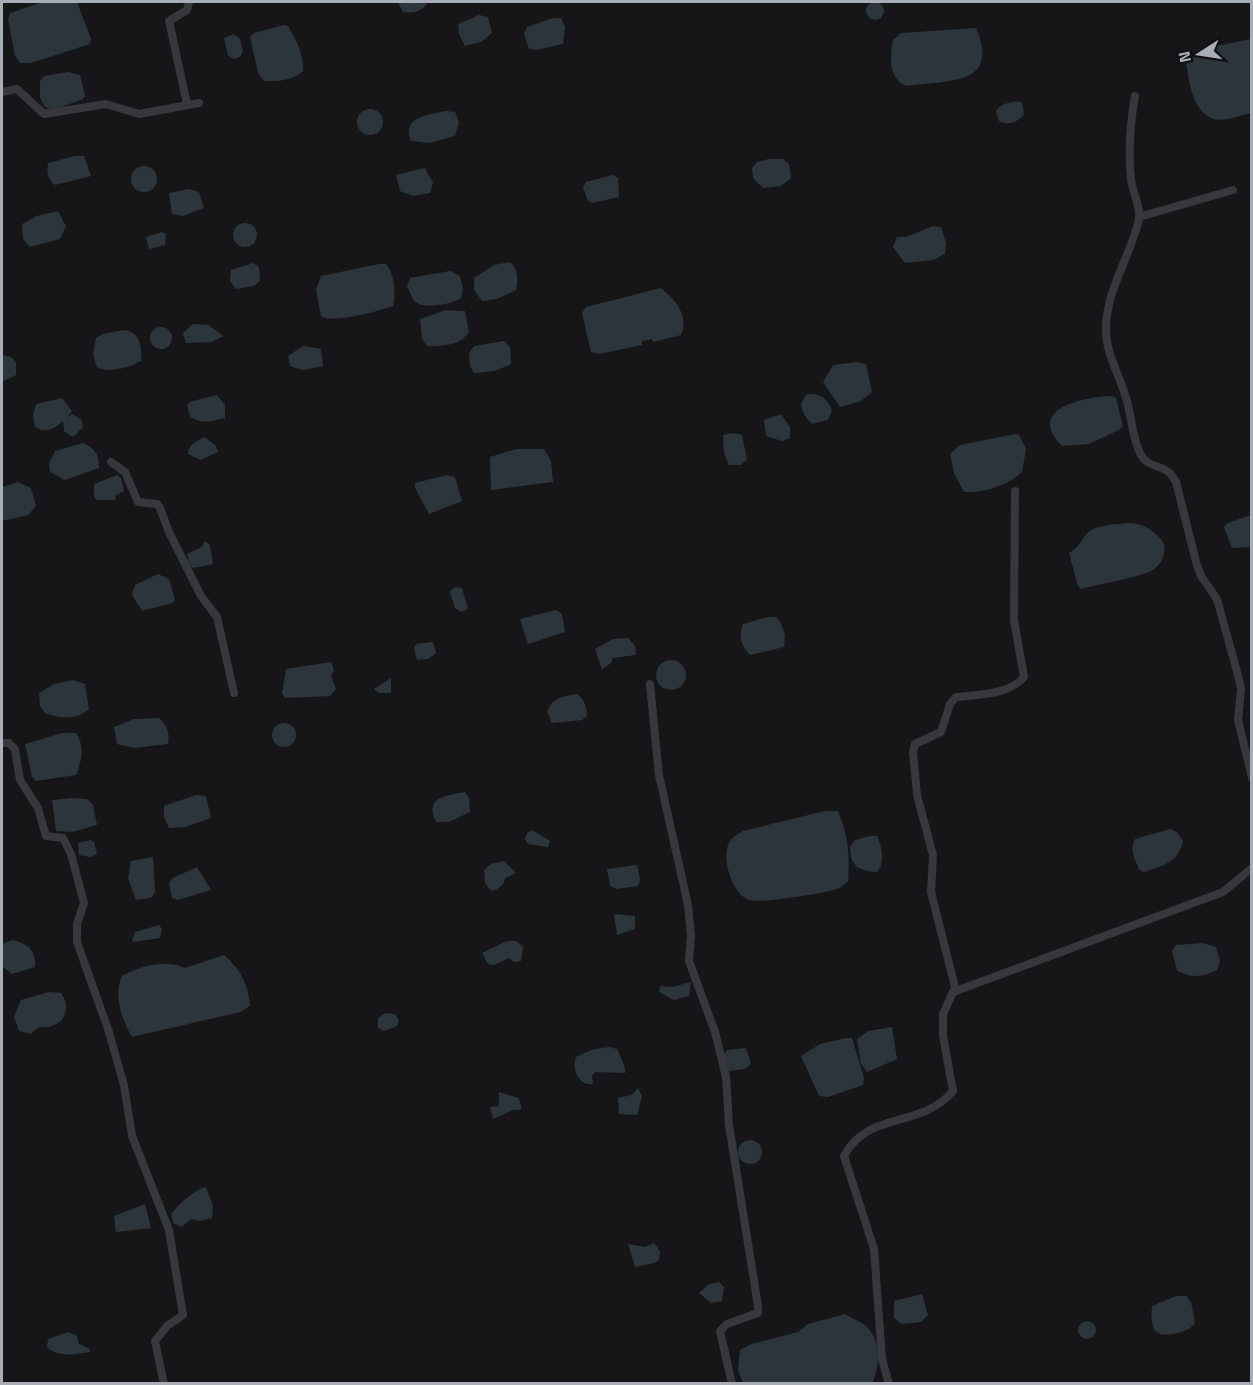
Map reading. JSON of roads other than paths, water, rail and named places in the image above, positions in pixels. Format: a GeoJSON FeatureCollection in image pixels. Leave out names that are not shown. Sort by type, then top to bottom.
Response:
{"type":"FeatureCollection","features":[{"type":"Feature","properties":{"kind":"street"},"geometry":{"type":"LineString","coordinates":[[187,104],[169,21],[187,10],[189,2]]}},
{"type":"Feature","properties":{"kind":"street"},"geometry":{"type":"LineString","coordinates":[[2,92],[17,89],[44,114],[106,104],[139,114],[187,104],[199,104]]}},
{"type":"Feature","properties":{"kind":"street"},"geometry":{"type":"LineString","coordinates":[[1135,96],[1130,125],[1130,159],[1131,181],[1139,217],[1111,299],[1106,319],[1107,341],[1134,423],[1134,438],[1149,465],[1168,471],[1176,482],[1196,562],[1201,576],[1217,599],[1241,689],[1238,720],[1251,778]]}},
{"type":"Feature","properties":{"kind":"street"},"geometry":{"type":"LineString","coordinates":[[1139,217],[1233,190]]}},
{"type":"Feature","properties":{"kind":"street"},"geometry":{"type":"LineString","coordinates":[[111,462],[125,472],[138,502],[157,504],[160,508],[169,532],[201,596],[217,617],[234,693]]}},
{"type":"Feature","properties":{"kind":"street"},"geometry":{"type":"LineString","coordinates":[[956,991],[950,956],[933,900],[933,855],[917,795],[913,751],[915,744],[941,732],[950,704],[956,697],[989,693],[1015,685],[1024,677],[1014,620],[1015,491]]}},
{"type":"Feature","properties":{"kind":"street"},"geometry":{"type":"LineString","coordinates":[[650,684],[659,775],[688,905],[691,936],[689,961],[715,1032],[726,1077],[729,1125],[741,1187],[758,1306],[758,1313],[727,1324],[720,1331],[732,1383]]}},
{"type":"Feature","properties":{"kind":"street"},"geometry":{"type":"LineString","coordinates":[[2,743],[9,743],[15,749],[20,780],[38,808],[46,836],[63,838],[71,854],[84,903],[77,924],[76,942],[108,1029],[124,1085],[132,1136],[169,1230],[183,1315],[166,1326],[155,1341],[164,1383]]}},
{"type":"Feature","properties":{"kind":"street"},"geometry":{"type":"LineString","coordinates":[[889,1383],[882,1359],[874,1249],[844,1156],[849,1147],[870,1129],[889,1121],[921,1116],[943,1103],[952,1091],[943,1036],[943,1014],[953,992],[1223,892],[1251,868]]}}]}
